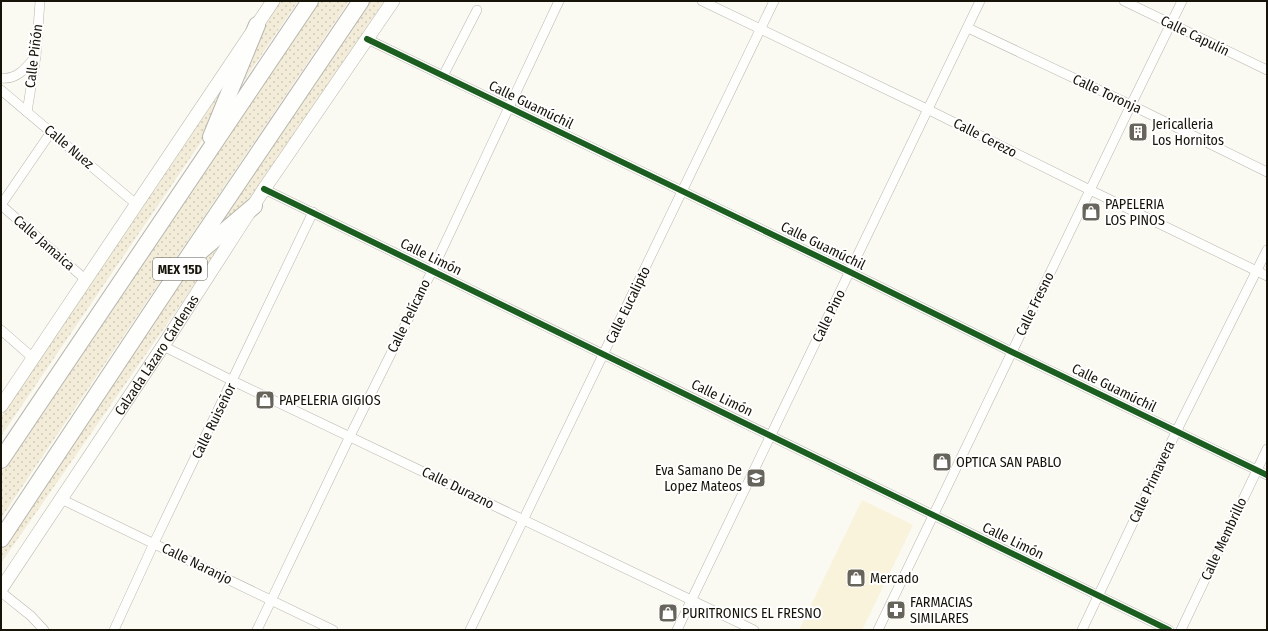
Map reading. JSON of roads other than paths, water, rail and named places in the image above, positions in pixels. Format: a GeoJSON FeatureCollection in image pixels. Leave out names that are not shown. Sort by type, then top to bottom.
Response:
{"type":"FeatureCollection","features":[{"type":"Feature","properties":{"kind":"highway","name":"MEX 15D"},"geometry":{"type":"LineString","coordinates":[[1,460],[310,1]]}},
{"type":"Feature","properties":{"kind":"highway","name":"Calzada Lázaro Cárdenas"},"geometry":{"type":"LineString","coordinates":[[1,539],[180,269],[361,1]]}},
{"type":"Feature","properties":{"kind":"highway"},"geometry":{"type":"LineString","coordinates":[[197,169],[257,25]]}},
{"type":"Feature","properties":{"kind":"highway"},"geometry":{"type":"LineString","coordinates":[[180,269],[254,206]]}},
{"type":"Feature","properties":{"kind":"main road"},"geometry":{"type":"LineString","coordinates":[[1,406],[273,1]]}},
{"type":"Feature","properties":{"kind":"main road","name":"Calzada Lázaro Cárdenas"},"geometry":{"type":"LineString","coordinates":[[1,589],[163,346],[264,189],[393,1]]}},
{"type":"Feature","properties":{"kind":"street","name":"Calle Piñón"},"geometry":{"type":"LineString","coordinates":[[27,112],[36,56],[40,1]]}},
{"type":"Feature","properties":{"kind":"street","name":"Calle Pelícano"},"geometry":{"type":"LineString","coordinates":[[257,630],[350,436],[432,271],[559,1]]}},
{"type":"Feature","properties":{"kind":"street","name":"Calle Cerezo"},"geometry":{"type":"LineString","coordinates":[[702,1],[929,110],[1267,276]]}},
{"type":"Feature","properties":{"kind":"street","name":"Calle Eucalipto"},"geometry":{"type":"LineString","coordinates":[[470,630],[774,1]]}},
{"type":"Feature","properties":{"kind":"street","name":"Calle Pino"},"geometry":{"type":"LineString","coordinates":[[677,630],[929,110],[980,1]]}},
{"type":"Feature","properties":{"kind":"street","name":"Calle Capulín"},"geometry":{"type":"LineString","coordinates":[[1124,1],[1267,70]]}},
{"type":"Feature","properties":{"kind":"street","name":"Calle Fresno"},"geometry":{"type":"LineString","coordinates":[[878,630],[1182,1]]}},
{"type":"Feature","properties":{"kind":"street"},"geometry":{"type":"LineString","coordinates":[[443,76],[476,10]]}},
{"type":"Feature","properties":{"kind":"street","name":"Calle Toronja"},"geometry":{"type":"LineString","coordinates":[[968,28],[1131,105],[1267,172]]}},
{"type":"Feature","properties":{"kind":"street","name":"Calle Guamúchil"},"geometry":{"type":"LineString","coordinates":[[367,39],[1267,475]]}},
{"type":"Feature","properties":{"kind":"street"},"geometry":{"type":"LineString","coordinates":[[1,78],[12,77],[20,73],[36,56]]}},
{"type":"Feature","properties":{"kind":"street","name":"Calle Nuez"},"geometry":{"type":"LineString","coordinates":[[1,90],[136,204]]}},
{"type":"Feature","properties":{"kind":"street"},"geometry":{"type":"LineString","coordinates":[[1,205],[50,132]]}},
{"type":"Feature","properties":{"kind":"street","name":"Calle Limón"},"geometry":{"type":"LineString","coordinates":[[264,189],[1169,630]]}},
{"type":"Feature","properties":{"kind":"street","name":"Calle Jamaica"},"geometry":{"type":"LineString","coordinates":[[1,205],[86,280]]}},
{"type":"Feature","properties":{"kind":"street","name":"Calle Ruiseñor"},"geometry":{"type":"LineString","coordinates":[[114,630],[154,543],[313,212]]}},
{"type":"Feature","properties":{"kind":"street","name":"Calle Primavera"},"geometry":{"type":"LineString","coordinates":[[1082,630],[1176,432],[1267,250]]}},
{"type":"Feature","properties":{"kind":"street"},"geometry":{"type":"LineString","coordinates":[[1,330],[33,358]]}},
{"type":"Feature","properties":{"kind":"street","name":"Calle Durazno"},"geometry":{"type":"LineString","coordinates":[[163,346],[233,381],[754,630]]}},
{"type":"Feature","properties":{"kind":"street","name":"Calle Membrillo"},"geometry":{"type":"LineString","coordinates":[[1181,630],[1267,449]]}},
{"type":"Feature","properties":{"kind":"street","name":"Calle Naranjo"},"geometry":{"type":"LineString","coordinates":[[61,499],[333,630]]}},
{"type":"Feature","properties":{"kind":"street"},"geometry":{"type":"LineString","coordinates":[[1,592],[31,616],[44,630]]}},
{"type":"Feature","properties":{"kind":"place","name":"Jericalleria Los Hornitos"},"geometry":{"type":"Point","coordinates":[1138,132]}},
{"type":"Feature","properties":{"kind":"place","name":"PAPELERIA LOS PINOS"},"geometry":{"type":"Point","coordinates":[1091,212]}},
{"type":"Feature","properties":{"kind":"place","name":"PAPELERIA GIGIOS"},"geometry":{"type":"Point","coordinates":[265,400]}},
{"type":"Feature","properties":{"kind":"place","name":"OPTICA SAN PABLO"},"geometry":{"type":"Point","coordinates":[942,462]}},
{"type":"Feature","properties":{"kind":"place","name":"Eva Samano De Lopez Mateos"},"geometry":{"type":"Point","coordinates":[756,478]}},
{"type":"Feature","properties":{"kind":"place","name":"Mercado"},"geometry":{"type":"Point","coordinates":[856,578]}},
{"type":"Feature","properties":{"kind":"place","name":"FARMACIAS SIMILARES"},"geometry":{"type":"Point","coordinates":[896,610]}},
{"type":"Feature","properties":{"kind":"place","name":"PURITRONICS EL FRESNO"},"geometry":{"type":"Point","coordinates":[668,613]}}]}
